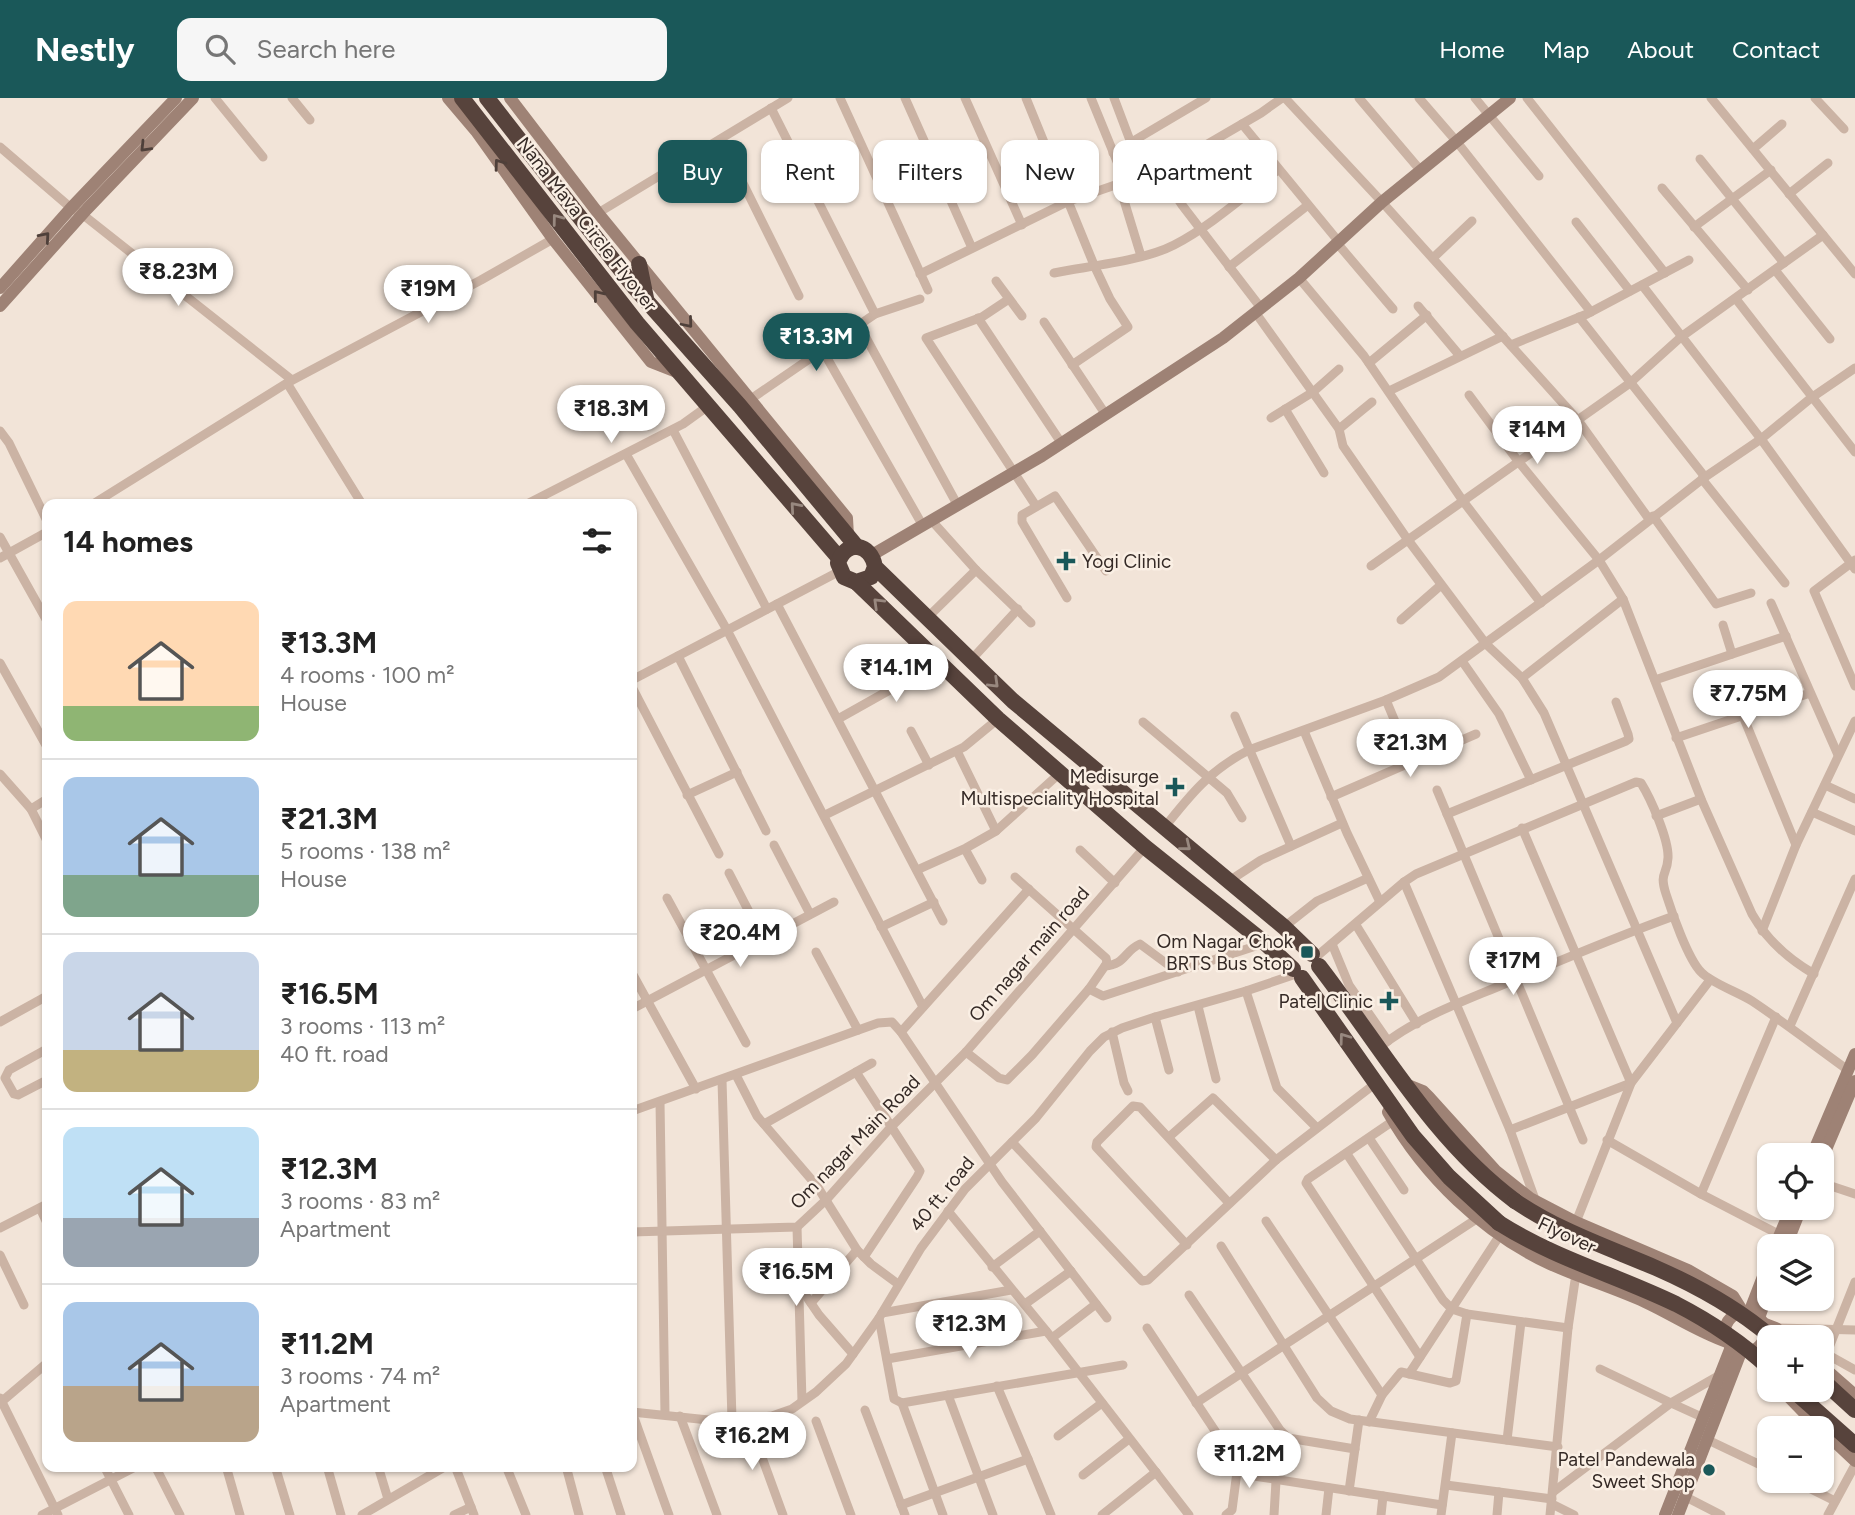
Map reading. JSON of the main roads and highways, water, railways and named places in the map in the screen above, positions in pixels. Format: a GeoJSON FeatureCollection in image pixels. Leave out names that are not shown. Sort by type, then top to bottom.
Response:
{"type":"FeatureCollection","features":[{"type":"Feature","properties":{"kind":"highway","name":"Nana Mava Circle Flyover"},"geometry":{"type":"LineString","coordinates":[[462,98],[637,323],[839,565]]}},
{"type":"Feature","properties":{"kind":"highway","name":"Nana Mava Circle Flyover"},"geometry":{"type":"LineString","coordinates":[[487,98],[614,261],[647,300],[745,403],[852,541]]}},
{"type":"Feature","properties":{"kind":"highway"},"geometry":{"type":"LineString","coordinates":[[639,264],[647,300]]}},
{"type":"Feature","properties":{"kind":"highway"},"geometry":{"type":"LineString","coordinates":[[852,541],[865,549],[873,561],[871,577],[856,582],[844,577],[839,565],[843,552],[852,541]]}},
{"type":"Feature","properties":{"kind":"highway","name":"Flyover"},"geometry":{"type":"LineString","coordinates":[[873,561],[1013,701],[1284,927],[1315,959],[1384,1044],[1408,1085],[1434,1121],[1469,1160],[1515,1201],[1570,1234],[1693,1285],[1761,1325]]}},
{"type":"Feature","properties":{"kind":"highway","name":"Flyover"},"geometry":{"type":"LineString","coordinates":[[856,582],[998,719],[1145,847],[1265,943],[1297,974],[1413,1136],[1500,1229],[1677,1305],[1741,1344],[1757,1358]]}},
{"type":"Feature","properties":{"kind":"highway"},"geometry":{"type":"LineString","coordinates":[[1302,953],[1315,959],[1315,974],[1307,978],[1297,974],[1293,964],[1297,955],[1302,953]]}},
{"type":"Feature","properties":{"kind":"highway"},"geometry":{"type":"LineString","coordinates":[[1834,1391],[1855,1410]]}},
{"type":"Feature","properties":{"kind":"highway"},"geometry":{"type":"LineString","coordinates":[[1807,1402],[1855,1445]]}},
{"type":"Feature","properties":{"kind":"place","name":"Yogi Clinic"},"geometry":{"type":"Point","coordinates":[1066,561]}},
{"type":"Feature","properties":{"kind":"place","name":"Medisurge Multispeciality Hospital"},"geometry":{"type":"Point","coordinates":[1175,787]}},
{"type":"Feature","properties":{"kind":"place","name":"Om Nagar Chok BRTS Bus Stop"},"geometry":{"type":"Point","coordinates":[1307,952]}},
{"type":"Feature","properties":{"kind":"place","name":"Patel Clinic"},"geometry":{"type":"Point","coordinates":[1389,1001]}},
{"type":"Feature","properties":{"kind":"place","name":"Patel Pandewala Sweet Shop"},"geometry":{"type":"Point","coordinates":[1709,1470]}}]}
